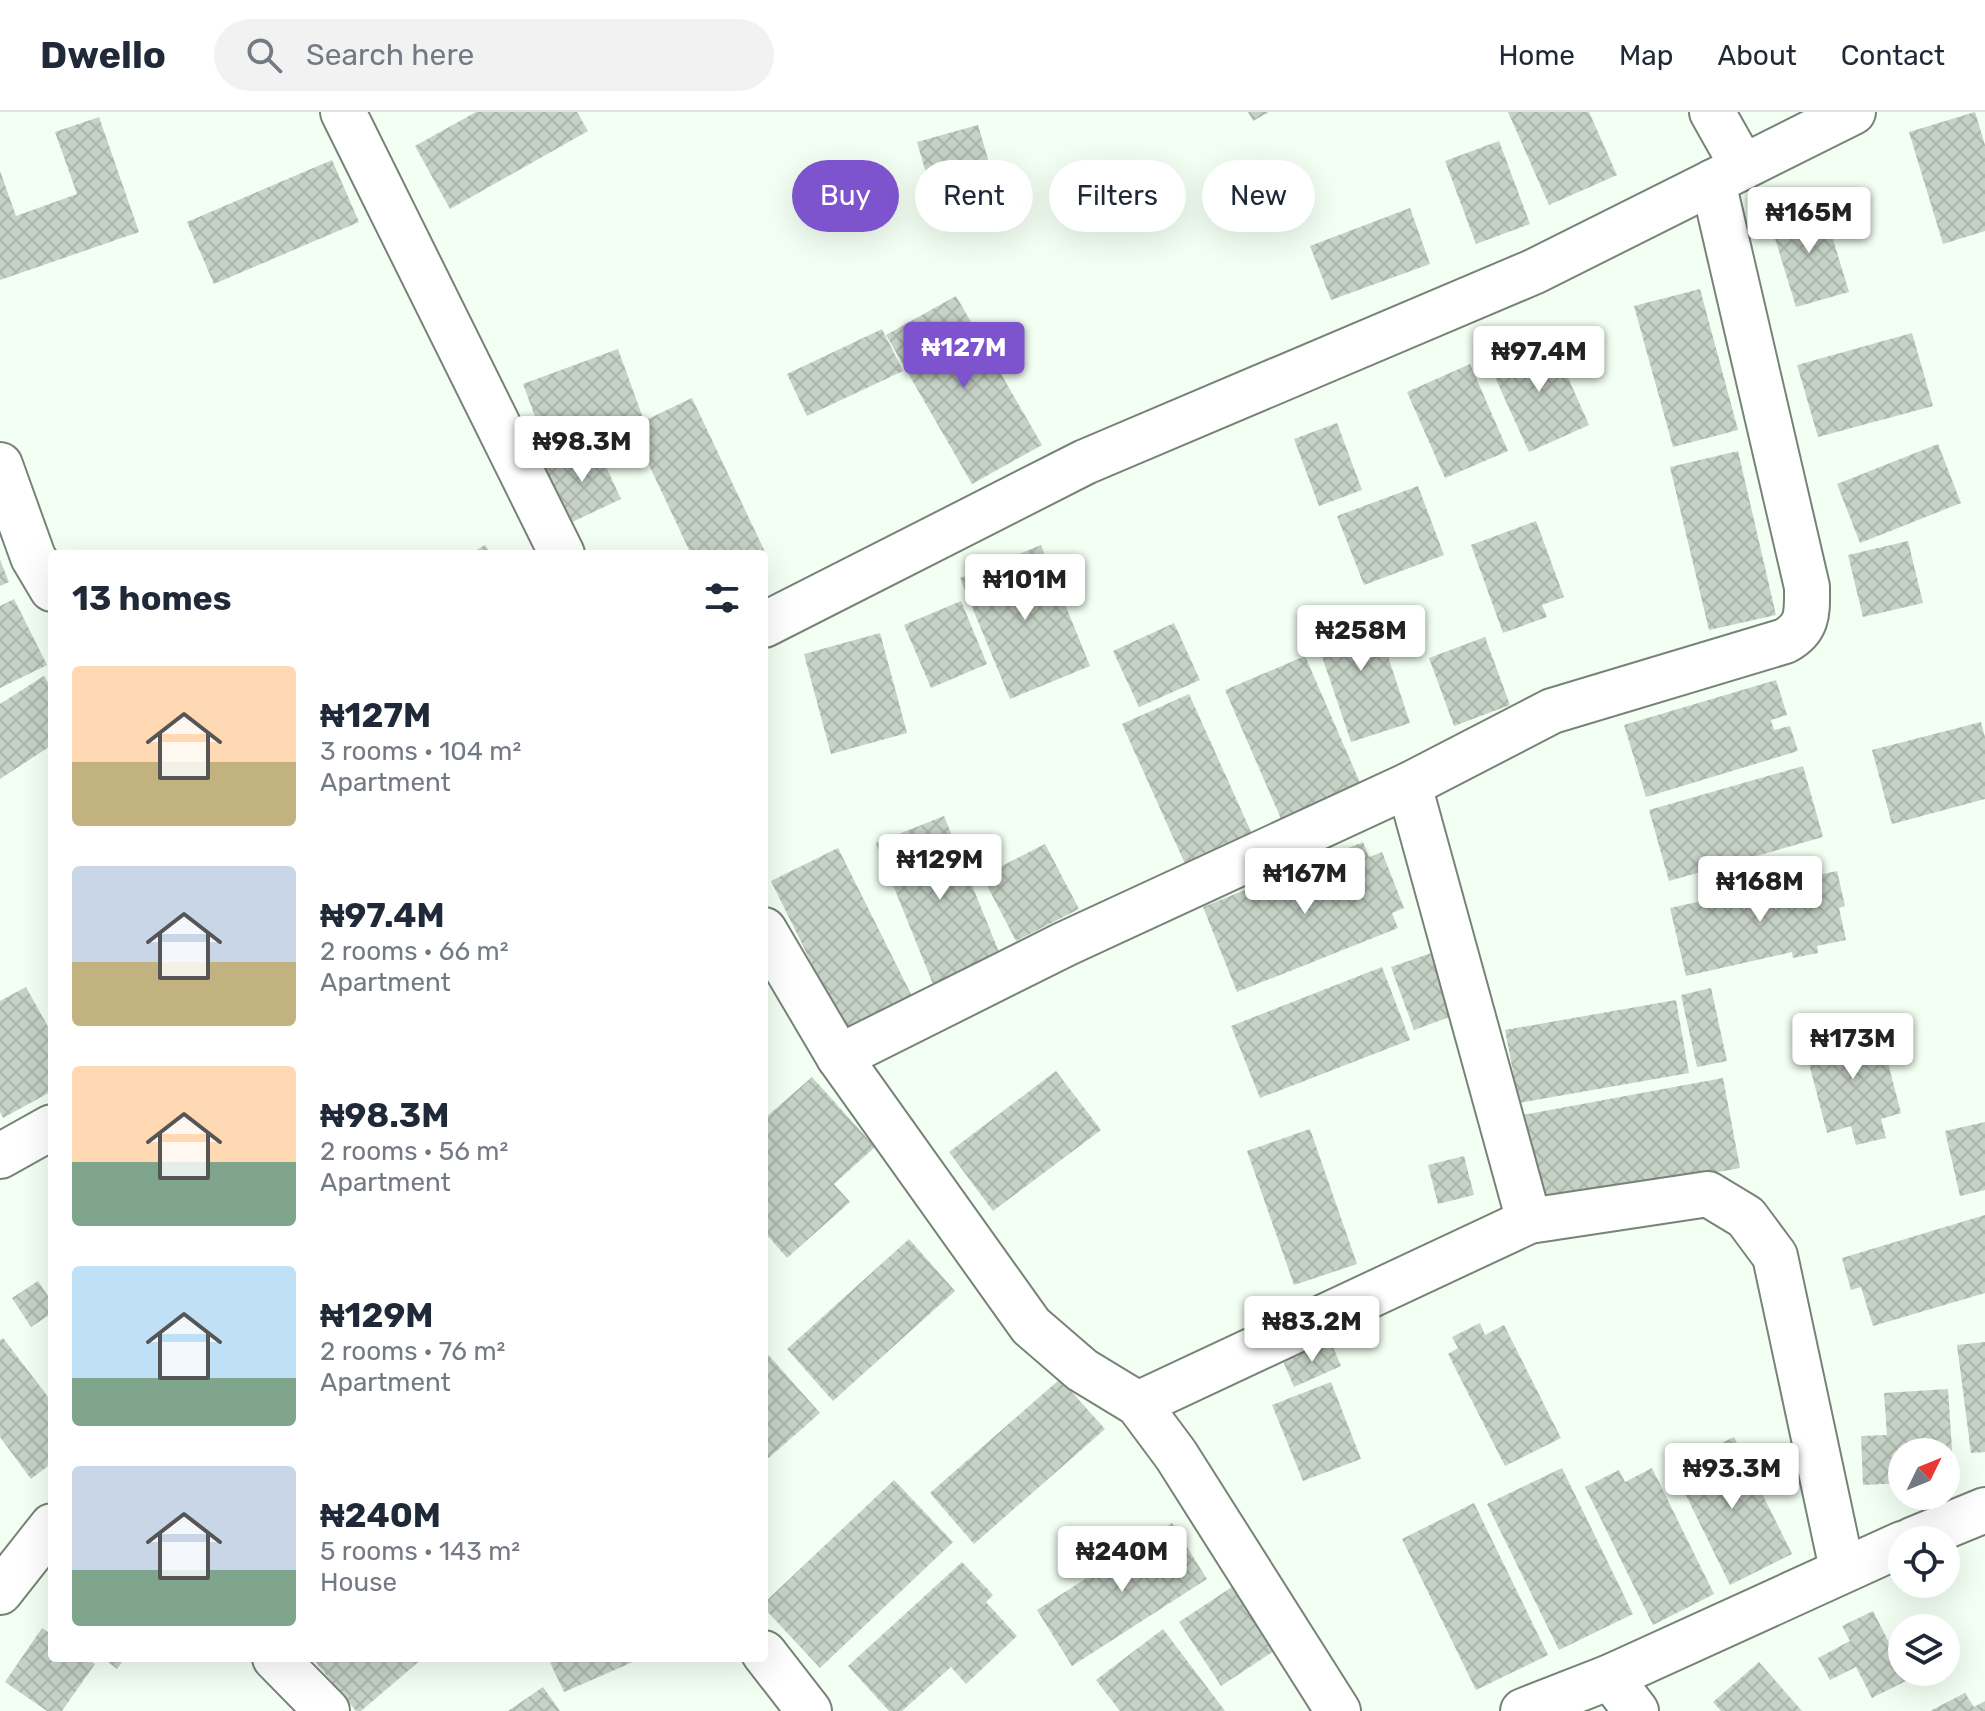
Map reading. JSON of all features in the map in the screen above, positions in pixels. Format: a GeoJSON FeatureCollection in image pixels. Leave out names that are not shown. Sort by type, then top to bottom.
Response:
{"type":"FeatureCollection","features":[{"type":"Feature","properties":{"kind":"street"},"geometry":{"type":"LineString","coordinates":[[343,112],[560,550]]}},
{"type":"Feature","properties":{"kind":"street"},"geometry":{"type":"LineString","coordinates":[[839,1057],[1065,944],[1409,785],[1552,711],[1785,641],[1798,634],[1807,620],[1807,587],[1728,174],[1712,112]]}},
{"type":"Feature","properties":{"kind":"street"},"geometry":{"type":"LineString","coordinates":[[768,623],[1085,462],[1533,272],[1853,112]]}},
{"type":"Feature","properties":{"kind":"street"},"geometry":{"type":"LineString","coordinates":[[0,465],[33,557],[48,582]]}},
{"type":"Feature","properties":{"kind":"street"},"geometry":{"type":"LineString","coordinates":[[1409,785],[1529,1221]]}},
{"type":"Feature","properties":{"kind":"street"},"geometry":{"type":"LineString","coordinates":[[768,937],[839,1057],[1031,1326],[1082,1370],[1138,1404],[1176,1455],[1338,1711]]}},
{"type":"Feature","properties":{"kind":"street"},"geometry":{"type":"LineString","coordinates":[[0,1156],[48,1129]]}},
{"type":"Feature","properties":{"kind":"street"},"geometry":{"type":"LineString","coordinates":[[1138,1404],[1529,1221],[1708,1194],[1746,1217],[1775,1256],[1842,1569]]}},
{"type":"Feature","properties":{"kind":"street"},"geometry":{"type":"LineString","coordinates":[[1946,1526],[1985,1510]]}},
{"type":"Feature","properties":{"kind":"street"},"geometry":{"type":"LineString","coordinates":[[0,1592],[48,1531]]}},
{"type":"Feature","properties":{"kind":"street"},"geometry":{"type":"LineString","coordinates":[[1523,1711],[1623,1694],[1842,1569],[1888,1550]]}},
{"type":"Feature","properties":{"kind":"street"},"geometry":{"type":"LineString","coordinates":[[768,1658],[809,1711]]}},
{"type":"Feature","properties":{"kind":"street"},"geometry":{"type":"LineString","coordinates":[[279,1662],[327,1711]]}},
{"type":"Feature","properties":{"kind":"building"},"geometry":{"type":"Polygon","coordinates":[[[476,112],[577,112],[588,131],[450,209],[415,146],[476,112]]]}},
{"type":"Feature","properties":{"kind":"building"},"geometry":{"type":"Polygon","coordinates":[[[1248,112],[1269,112],[1253,121],[1248,112]]]}},
{"type":"Feature","properties":{"kind":"building"},"geometry":{"type":"Polygon","coordinates":[[[1508,112],[1589,112],[1617,175],[1549,205],[1508,112]]]}},
{"type":"Feature","properties":{"kind":"building"},"geometry":{"type":"Polygon","coordinates":[[[1975,112],[1985,145],[1985,231],[1943,244],[1909,132],[1975,112]]]}},
{"type":"Feature","properties":{"kind":"building"},"geometry":{"type":"Polygon","coordinates":[[[99,117],[139,232],[0,280],[0,171],[16,216],[77,194],[55,132],[99,117]]]}},
{"type":"Feature","properties":{"kind":"building"},"geometry":{"type":"Polygon","coordinates":[[[978,125],[988,160],[922,160],[917,142],[978,125]]]}},
{"type":"Feature","properties":{"kind":"building"},"geometry":{"type":"Polygon","coordinates":[[[1499,141],[1530,224],[1476,244],[1445,161],[1499,141]]]}},
{"type":"Feature","properties":{"kind":"building"},"geometry":{"type":"Polygon","coordinates":[[[332,160],[359,222],[214,284],[187,222],[332,160]]]}},
{"type":"Feature","properties":{"kind":"building"},"geometry":{"type":"Polygon","coordinates":[[[1822,203],[1849,292],[1796,307],[1769,219],[1822,203]]]}},
{"type":"Feature","properties":{"kind":"building"},"geometry":{"type":"Polygon","coordinates":[[[1410,208],[1430,264],[1331,300],[1310,246],[1410,208]]]}},
{"type":"Feature","properties":{"kind":"building"},"geometry":{"type":"Polygon","coordinates":[[[1700,289],[1738,430],[1673,447],[1634,306],[1700,289]]]}},
{"type":"Feature","properties":{"kind":"building"},"geometry":{"type":"Polygon","coordinates":[[[956,296],[1042,445],[972,484],[886,335],[956,296]]]}},
{"type":"Feature","properties":{"kind":"building"},"geometry":{"type":"Polygon","coordinates":[[[882,329],[903,371],[807,416],[787,374],[882,329]]]}},
{"type":"Feature","properties":{"kind":"building"},"geometry":{"type":"Polygon","coordinates":[[[1912,333],[1933,406],[1818,437],[1797,365],[1912,333]]]}},
{"type":"Feature","properties":{"kind":"building"},"geometry":{"type":"Polygon","coordinates":[[[1550,337],[1589,425],[1529,452],[1489,364],[1550,337]]]}},
{"type":"Feature","properties":{"kind":"building"},"geometry":{"type":"Polygon","coordinates":[[[618,349],[643,418],[548,452],[523,384],[618,349]]]}},
{"type":"Feature","properties":{"kind":"building"},"geometry":{"type":"Polygon","coordinates":[[[1470,364],[1508,451],[1445,478],[1407,392],[1470,364]]]}},
{"type":"Feature","properties":{"kind":"building"},"geometry":{"type":"Polygon","coordinates":[[[692,398],[764,550],[689,550],[631,427],[692,398]]]}},
{"type":"Feature","properties":{"kind":"building"},"geometry":{"type":"Polygon","coordinates":[[[1337,423],[1362,490],[1319,506],[1294,439],[1337,423]]]}},
{"type":"Feature","properties":{"kind":"building"},"geometry":{"type":"Polygon","coordinates":[[[595,443],[621,499],[568,524],[542,468],[595,443]]]}},
{"type":"Feature","properties":{"kind":"building"},"geometry":{"type":"Polygon","coordinates":[[[1938,444],[1961,503],[1860,543],[1837,484],[1938,444]]]}},
{"type":"Feature","properties":{"kind":"building"},"geometry":{"type":"Polygon","coordinates":[[[1738,451],[1776,615],[1709,630],[1670,467],[1738,451]]]}},
{"type":"Feature","properties":{"kind":"building"},"geometry":{"type":"Polygon","coordinates":[[[1418,486],[1444,555],[1364,585],[1337,516],[1418,486]]]}},
{"type":"Feature","properties":{"kind":"building"},"geometry":{"type":"Polygon","coordinates":[[[1536,521],[1564,597],[1542,605],[1547,617],[1503,633],[1471,545],[1536,521]]]}},
{"type":"Feature","properties":{"kind":"building"},"geometry":{"type":"Polygon","coordinates":[[[1908,541],[1923,603],[1863,617],[1848,555],[1908,541]]]}},
{"type":"Feature","properties":{"kind":"building"},"geometry":{"type":"Polygon","coordinates":[[[1041,545],[1090,666],[1010,699],[960,578],[1041,545]]]}},
{"type":"Feature","properties":{"kind":"building"},"geometry":{"type":"Polygon","coordinates":[[[0,560],[9,582],[0,586],[0,560]]]}},
{"type":"Feature","properties":{"kind":"building"},"geometry":{"type":"Polygon","coordinates":[[[14,599],[47,665],[0,688],[0,606],[14,599]]]}},
{"type":"Feature","properties":{"kind":"building"},"geometry":{"type":"Polygon","coordinates":[[[961,601],[987,664],[931,688],[904,625],[961,601]]]}},
{"type":"Feature","properties":{"kind":"building"},"geometry":{"type":"Polygon","coordinates":[[[1371,605],[1410,723],[1351,742],[1311,624],[1371,605]]]}},
{"type":"Feature","properties":{"kind":"building"},"geometry":{"type":"Polygon","coordinates":[[[1174,623],[1200,680],[1139,707],[1113,651],[1174,623]]]}},
{"type":"Feature","properties":{"kind":"building"},"geometry":{"type":"Polygon","coordinates":[[[880,633],[907,733],[831,754],[804,654],[880,633]]]}},
{"type":"Feature","properties":{"kind":"building"},"geometry":{"type":"Polygon","coordinates":[[[1485,637],[1510,705],[1454,726],[1429,658],[1485,637]]]}},
{"type":"Feature","properties":{"kind":"building"},"geometry":{"type":"Polygon","coordinates":[[[1305,656],[1365,794],[1285,828],[1225,690],[1305,656]]]}},
{"type":"Feature","properties":{"kind":"building"},"geometry":{"type":"Polygon","coordinates":[[[44,676],[48,682],[48,748],[0,779],[0,704],[44,676]]]}},
{"type":"Feature","properties":{"kind":"building"},"geometry":{"type":"Polygon","coordinates":[[[1776,680],[1787,715],[1771,720],[1774,730],[1790,726],[1798,751],[1646,797],[1624,725],[1776,680]]]}},
{"type":"Feature","properties":{"kind":"building"},"geometry":{"type":"Polygon","coordinates":[[[1189,694],[1257,845],[1190,875],[1122,724],[1189,694]]]}},
{"type":"Feature","properties":{"kind":"building"},"geometry":{"type":"Polygon","coordinates":[[[1981,722],[1985,737],[1985,799],[1892,824],[1872,750],[1981,722]]]}},
{"type":"Feature","properties":{"kind":"building"},"geometry":{"type":"Polygon","coordinates":[[[1803,766],[1823,837],[1669,881],[1649,810],[1803,766]]]}},
{"type":"Feature","properties":{"kind":"building"},"geometry":{"type":"Polygon","coordinates":[[[944,816],[1003,962],[935,989],[876,843],[944,816]]]}},
{"type":"Feature","properties":{"kind":"building"},"geometry":{"type":"Polygon","coordinates":[[[1363,842],[1369,857],[1382,852],[1404,908],[1392,913],[1398,928],[1237,992],[1203,907],[1363,842]]]}},
{"type":"Feature","properties":{"kind":"building"},"geometry":{"type":"Polygon","coordinates":[[[1045,844],[1079,909],[1016,941],[982,876],[1045,844]]]}},
{"type":"Feature","properties":{"kind":"building"},"geometry":{"type":"Polygon","coordinates":[[[838,848],[916,1004],[848,1037],[771,881],[838,848]]]}},
{"type":"Feature","properties":{"kind":"building"},"geometry":{"type":"Polygon","coordinates":[[[1837,871],[1845,906],[1839,908],[1846,940],[1817,946],[1818,953],[1793,958],[1792,952],[1686,976],[1670,908],[1837,871]]]}},
{"type":"Feature","properties":{"kind":"building"},"geometry":{"type":"Polygon","coordinates":[[[1440,950],[1463,1012],[1414,1030],[1391,967],[1440,950]]]}},
{"type":"Feature","properties":{"kind":"building"},"geometry":{"type":"Polygon","coordinates":[[[1382,967],[1410,1040],[1260,1098],[1231,1026],[1382,967]]]}},
{"type":"Feature","properties":{"kind":"building"},"geometry":{"type":"Polygon","coordinates":[[[26,987],[48,1027],[48,1093],[3,1118],[0,1112],[0,1001],[26,987]]]}},
{"type":"Feature","properties":{"kind":"building"},"geometry":{"type":"Polygon","coordinates":[[[1711,988],[1727,1061],[1697,1067],[1681,995],[1711,988]]]}},
{"type":"Feature","properties":{"kind":"building"},"geometry":{"type":"Polygon","coordinates":[[[1676,1000],[1689,1073],[1519,1103],[1505,1030],[1676,1000]]]}},
{"type":"Feature","properties":{"kind":"building"},"geometry":{"type":"Polygon","coordinates":[[[1877,1021],[1901,1113],[1881,1119],[1886,1138],[1856,1145],[1851,1126],[1827,1133],[1803,1040],[1877,1021]]]}},
{"type":"Feature","properties":{"kind":"building"},"geometry":{"type":"Polygon","coordinates":[[[1056,1071],[1101,1130],[993,1211],[949,1152],[1056,1071]]]}},
{"type":"Feature","properties":{"kind":"building"},"geometry":{"type":"Polygon","coordinates":[[[812,1077],[875,1147],[834,1184],[850,1202],[787,1258],[768,1238],[768,1116],[812,1077]]]}},
{"type":"Feature","properties":{"kind":"building"},"geometry":{"type":"Polygon","coordinates":[[[1723,1078],[1740,1168],[1540,1205],[1523,1115],[1723,1078]]]}},
{"type":"Feature","properties":{"kind":"building"},"geometry":{"type":"Polygon","coordinates":[[[1985,1122],[1985,1190],[1960,1196],[1945,1131],[1985,1122]]]}},
{"type":"Feature","properties":{"kind":"building"},"geometry":{"type":"Polygon","coordinates":[[[1310,1129],[1357,1264],[1294,1285],[1247,1151],[1310,1129]]]}},
{"type":"Feature","properties":{"kind":"building"},"geometry":{"type":"Polygon","coordinates":[[[1464,1156],[1474,1195],[1438,1204],[1428,1165],[1464,1156]]]}},
{"type":"Feature","properties":{"kind":"building"},"geometry":{"type":"Polygon","coordinates":[[[1985,1215],[1985,1293],[1873,1326],[1861,1287],[1851,1290],[1842,1258],[1985,1215]]]}},
{"type":"Feature","properties":{"kind":"building"},"geometry":{"type":"Polygon","coordinates":[[[909,1239],[955,1291],[833,1401],[787,1349],[909,1239]]]}},
{"type":"Feature","properties":{"kind":"building"},"geometry":{"type":"Polygon","coordinates":[[[38,1281],[48,1296],[48,1316],[31,1327],[12,1298],[38,1281]]]}},
{"type":"Feature","properties":{"kind":"building"},"geometry":{"type":"Polygon","coordinates":[[[1480,1323],[1485,1335],[1504,1325],[1561,1438],[1505,1466],[1448,1354],[1458,1348],[1452,1337],[1480,1323]]]}},
{"type":"Feature","properties":{"kind":"building"},"geometry":{"type":"Polygon","coordinates":[[[3,1338],[48,1397],[48,1466],[31,1479],[0,1437],[0,1340],[3,1338]]]}},
{"type":"Feature","properties":{"kind":"building"},"geometry":{"type":"Polygon","coordinates":[[[1330,1340],[1341,1366],[1294,1387],[1283,1361],[1330,1340]]]}},
{"type":"Feature","properties":{"kind":"building"},"geometry":{"type":"Polygon","coordinates":[[[1985,1342],[1985,1452],[1971,1453],[1957,1345],[1985,1342]]]}},
{"type":"Feature","properties":{"kind":"building"},"geometry":{"type":"Polygon","coordinates":[[[768,1354],[820,1413],[768,1458],[768,1354]]]}},
{"type":"Feature","properties":{"kind":"building"},"geometry":{"type":"Polygon","coordinates":[[[1060,1379],[1105,1429],[974,1544],[930,1493],[1060,1379]]]}},
{"type":"Feature","properties":{"kind":"building"},"geometry":{"type":"Polygon","coordinates":[[[1331,1382],[1361,1459],[1303,1481],[1272,1405],[1331,1382]]]}},
{"type":"Feature","properties":{"kind":"building"},"geometry":{"type":"Polygon","coordinates":[[[1948,1389],[1951,1438],[1888,1438],[1888,1484],[1863,1485],[1861,1436],[1887,1435],[1884,1393],[1948,1389]]]}},
{"type":"Feature","properties":{"kind":"building"},"geometry":{"type":"Polygon","coordinates":[[[1734,1437],[1792,1554],[1730,1585],[1672,1467],[1734,1437]]]}},
{"type":"Feature","properties":{"kind":"building"},"geometry":{"type":"Polygon","coordinates":[[[1562,1468],[1633,1614],[1559,1650],[1487,1504],[1562,1468]]]}},
{"type":"Feature","properties":{"kind":"building"},"geometry":{"type":"Polygon","coordinates":[[[1652,1468],[1714,1594],[1653,1625],[1585,1487],[1619,1470],[1625,1482],[1652,1468]]]}},
{"type":"Feature","properties":{"kind":"building"},"geometry":{"type":"Polygon","coordinates":[[[894,1480],[953,1542],[820,1668],[768,1612],[768,1599],[894,1480]]]}},
{"type":"Feature","properties":{"kind":"building"},"geometry":{"type":"Polygon","coordinates":[[[1474,1503],[1548,1655],[1476,1690],[1402,1539],[1474,1503]]]}},
{"type":"Feature","properties":{"kind":"building"},"geometry":{"type":"Polygon","coordinates":[[[1172,1523],[1207,1579],[1072,1666],[1037,1610],[1172,1523]]]}},
{"type":"Feature","properties":{"kind":"building"},"geometry":{"type":"Polygon","coordinates":[[[962,1562],[993,1595],[986,1602],[1017,1636],[966,1684],[951,1667],[902,1711],[889,1711],[848,1666],[962,1562]]]}},
{"type":"Feature","properties":{"kind":"building"},"geometry":{"type":"Polygon","coordinates":[[[1235,1585],[1277,1649],[1221,1686],[1179,1622],[1235,1585]]]}},
{"type":"Feature","properties":{"kind":"building"},"geometry":{"type":"Polygon","coordinates":[[[1873,1611],[1888,1641],[1888,1686],[1896,1686],[1872,1698],[1856,1667],[1830,1680],[1818,1658],[1850,1641],[1842,1626],[1873,1611]]]}},
{"type":"Feature","properties":{"kind":"building"},"geometry":{"type":"Polygon","coordinates":[[[42,1628],[48,1632],[48,1662],[95,1664],[62,1711],[47,1711],[5,1682],[42,1628]]]}},
{"type":"Feature","properties":{"kind":"building"},"geometry":{"type":"Polygon","coordinates":[[[1163,1629],[1225,1711],[1120,1711],[1096,1680],[1163,1629]]]}},
{"type":"Feature","properties":{"kind":"building"},"geometry":{"type":"Polygon","coordinates":[[[108,1662],[122,1662],[117,1669],[108,1662]]]}},
{"type":"Feature","properties":{"kind":"building"},"geometry":{"type":"Polygon","coordinates":[[[315,1662],[418,1662],[361,1711],[356,1711],[315,1662]]]}},
{"type":"Feature","properties":{"kind":"building"},"geometry":{"type":"Polygon","coordinates":[[[550,1662],[633,1662],[564,1692],[550,1662]]]}},
{"type":"Feature","properties":{"kind":"building"},"geometry":{"type":"Polygon","coordinates":[[[1759,1662],[1802,1711],[1721,1711],[1713,1702],[1759,1662]]]}},
{"type":"Feature","properties":{"kind":"building"},"geometry":{"type":"Polygon","coordinates":[[[543,1687],[560,1711],[508,1711],[543,1687]]]}},
{"type":"Feature","properties":{"kind":"building"},"geometry":{"type":"Polygon","coordinates":[[[1965,1693],[1974,1707],[1985,1701],[1985,1711],[1930,1711],[1965,1693]]]}}]}
